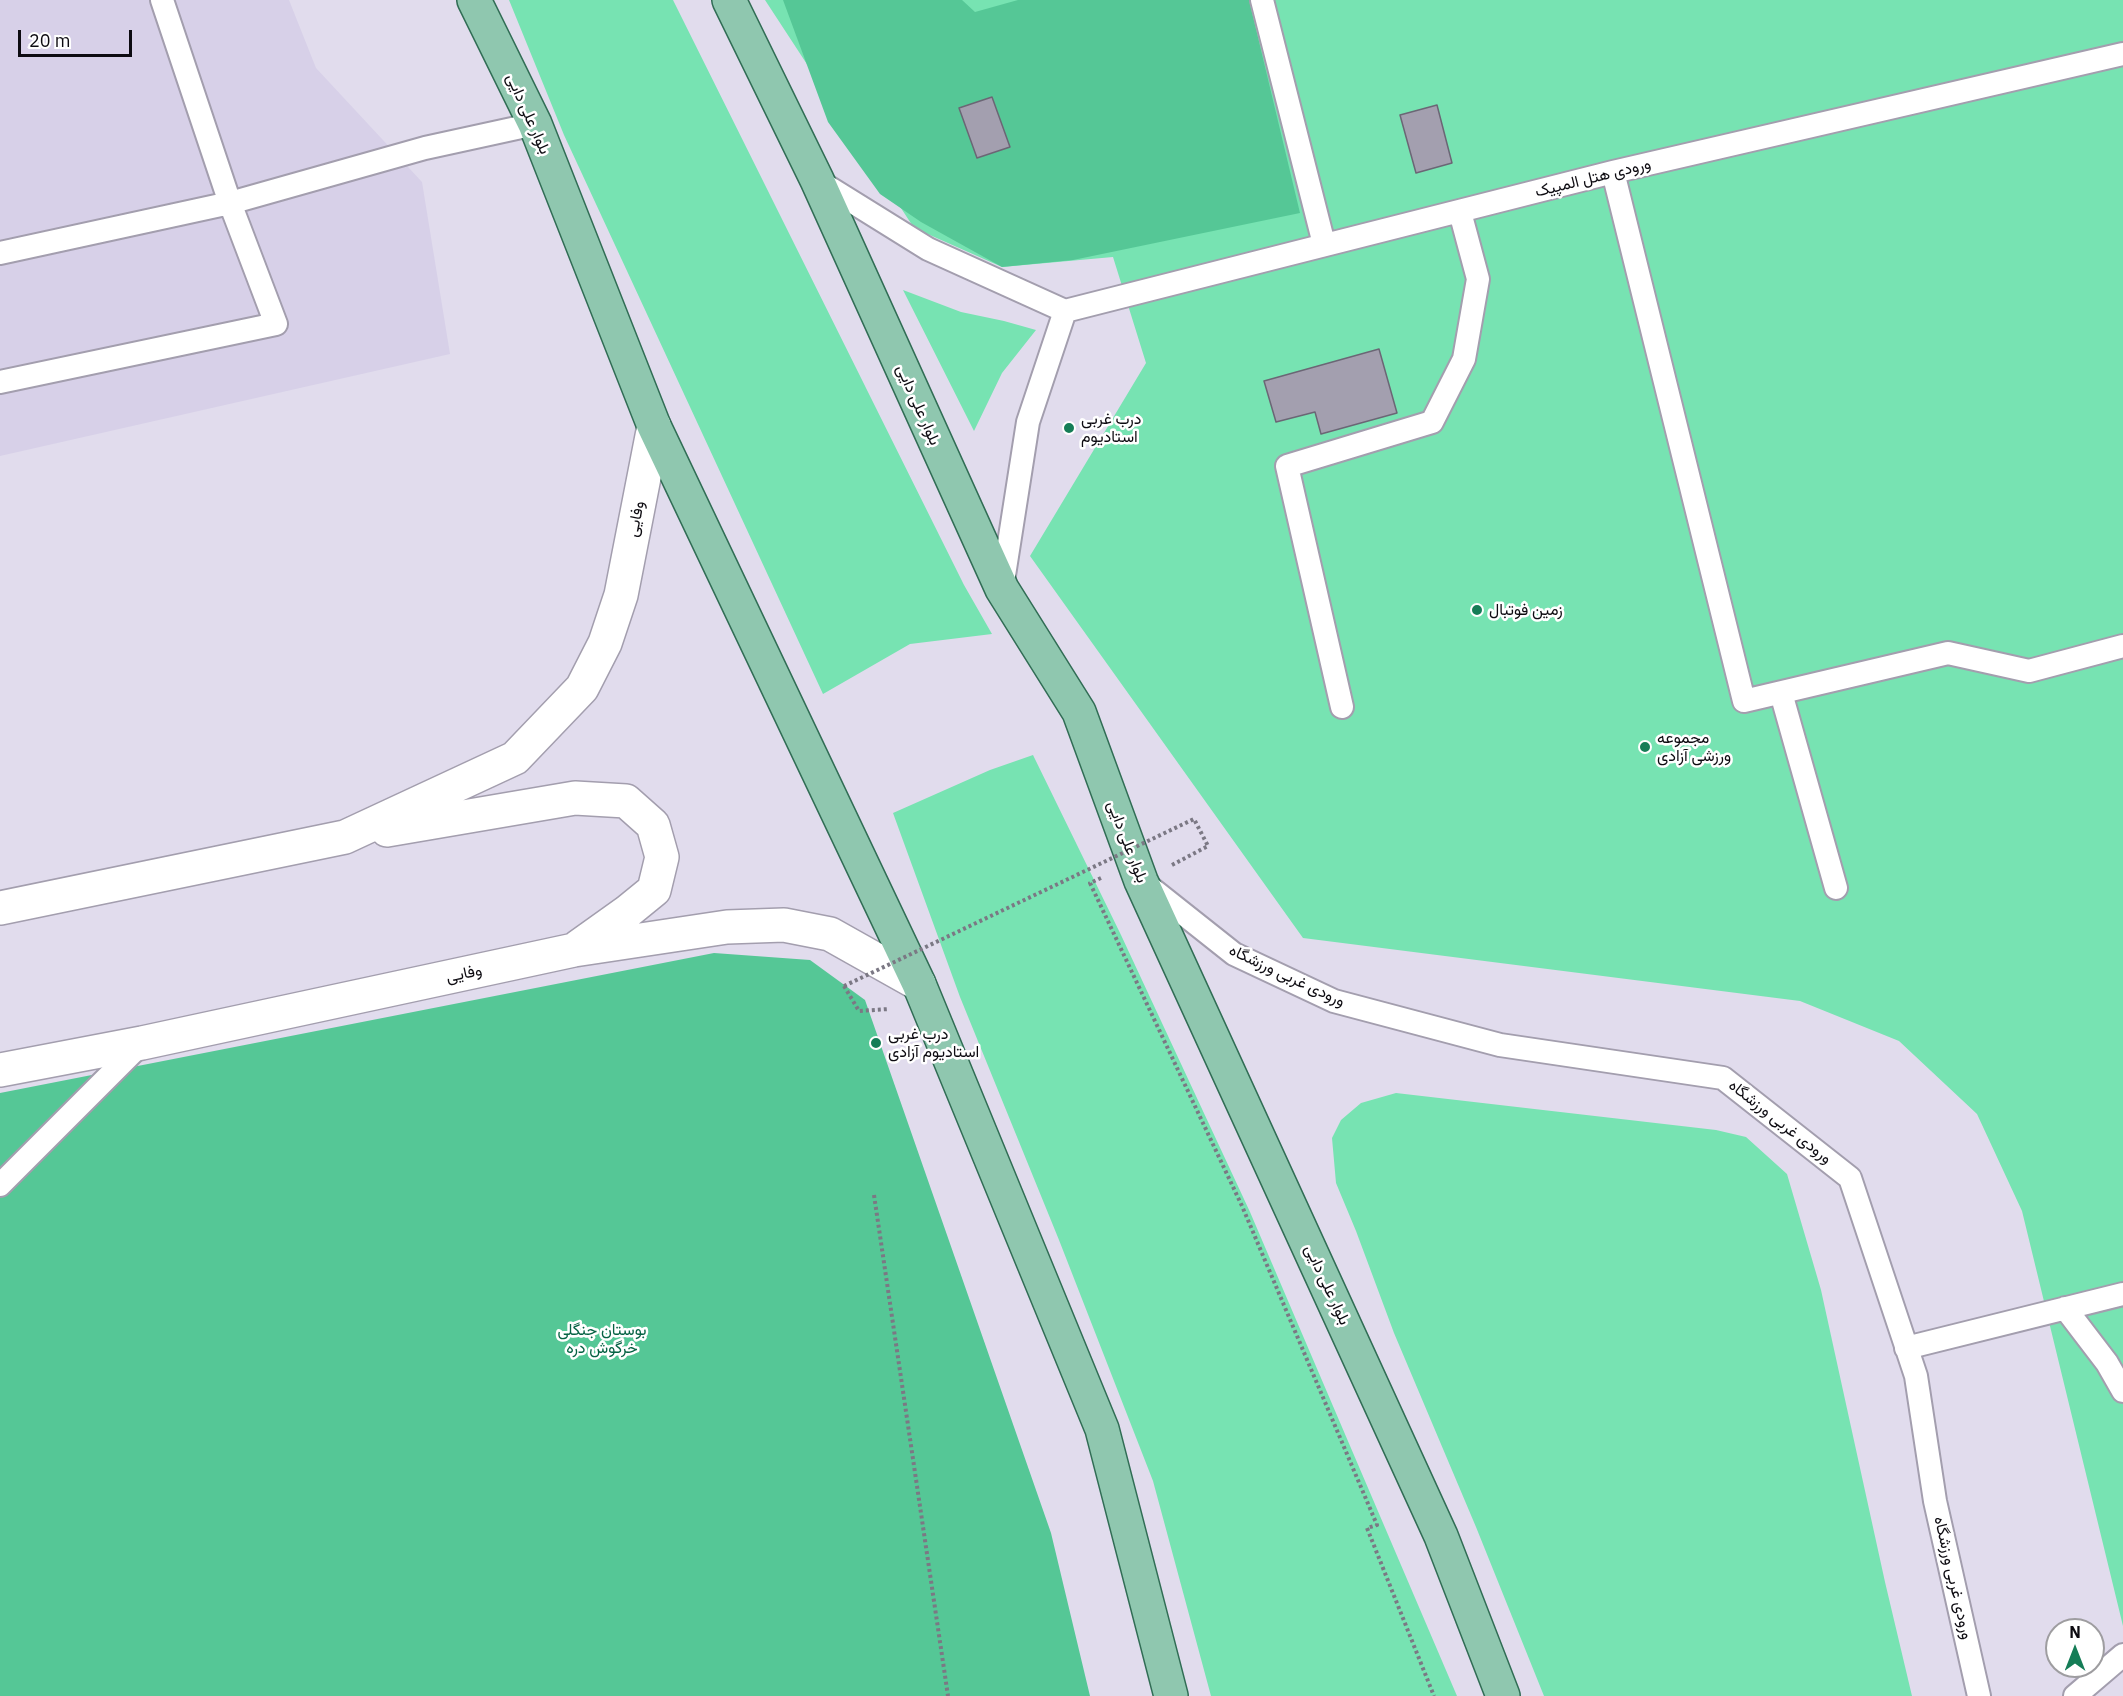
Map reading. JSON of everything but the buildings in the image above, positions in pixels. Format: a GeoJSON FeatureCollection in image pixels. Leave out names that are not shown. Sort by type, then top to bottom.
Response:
{"type":"FeatureCollection","features":[{"type":"Feature","properties":{"kind":"main road","name":"بلوار علی دایی"},"geometry":{"type":"LineString","coordinates":[[474,0],[535,124],[654,426],[920,984],[1102,1429],[1171,1696]]}},
{"type":"Feature","properties":{"kind":"main road","name":"بلوار علی دایی"},"geometry":{"type":"LineString","coordinates":[[729,0],[817,180],[1002,589],[1079,712],[1138,872],[1441,1536],[1503,1696]]}},
{"type":"Feature","properties":{"kind":"street","name":"وفایی"},"geometry":{"type":"LineString","coordinates":[[0,908],[345,837],[515,758],[582,688],[605,643],[621,595],[654,426]]}},
{"type":"Feature","properties":{"kind":"street"},"geometry":{"type":"LineString","coordinates":[[345,837],[575,798],[626,801],[653,825],[662,856],[654,890],[574,950]]}},
{"type":"Feature","properties":{"kind":"street","name":"وفایی"},"geometry":{"type":"LineString","coordinates":[[0,1070],[142,1043],[574,950],[727,927],[784,925],[830,934],[920,984]]}},
{"type":"Feature","properties":{"kind":"lane"},"geometry":{"type":"LineString","coordinates":[[0,382],[276,324],[230,202],[162,0]]}},
{"type":"Feature","properties":{"kind":"lane"},"geometry":{"type":"LineString","coordinates":[[1262,0],[1324,244]]}},
{"type":"Feature","properties":{"kind":"lane","name":"ورودی هتل المپیک"},"geometry":{"type":"LineString","coordinates":[[1065,311],[1614,172],[2123,54]]}},
{"type":"Feature","properties":{"kind":"lane"},"geometry":{"type":"LineString","coordinates":[[0,253],[230,202],[425,148],[535,124]]}},
{"type":"Feature","properties":{"kind":"lane"},"geometry":{"type":"LineString","coordinates":[[1614,172],[1744,701],[1948,652],[2029,671],[2123,646]]}},
{"type":"Feature","properties":{"kind":"lane"},"geometry":{"type":"LineString","coordinates":[[817,180],[928,249],[1065,311],[1028,422],[1002,589]]}},
{"type":"Feature","properties":{"kind":"lane"},"geometry":{"type":"LineString","coordinates":[[1342,707],[1287,466],[1432,422],[1464,359],[1478,279],[1460,212]]}},
{"type":"Feature","properties":{"kind":"lane"},"geometry":{"type":"LineString","coordinates":[[1781,693],[1836,888]]}},
{"type":"Feature","properties":{"kind":"lane","name":"ورودی غربی ورزشگاه"},"geometry":{"type":"LineString","coordinates":[[1138,872],[1234,954],[1334,1001],[1500,1045],[1723,1078],[1850,1178],[1916,1377],[1935,1501],[1979,1696]]}},
{"type":"Feature","properties":{"kind":"lane"},"geometry":{"type":"LineString","coordinates":[[0,1185],[142,1043]]}},
{"type":"Feature","properties":{"kind":"lane"},"geometry":{"type":"LineString","coordinates":[[1906,1348],[2123,1294]]}},
{"type":"Feature","properties":{"kind":"lane"},"geometry":{"type":"LineString","coordinates":[[2065,1308],[2108,1363],[2123,1391]]}},
{"type":"Feature","properties":{"kind":"lane"},"geometry":{"type":"LineString","coordinates":[[2076,1696],[2123,1655]]}},
{"type":"Feature","properties":{"kind":"path"},"geometry":{"type":"LineString","coordinates":[[859,1011],[844,986],[1194,819],[1208,846]]}},
{"type":"Feature","properties":{"kind":"path"},"geometry":{"type":"LineString","coordinates":[[1138,872],[1090,883],[1242,1206],[1377,1525],[1367,1528],[1434,1696]]}},
{"type":"Feature","properties":{"kind":"path"},"geometry":{"type":"LineString","coordinates":[[874,1195],[948,1696]]}},
{"type":"Feature","properties":{"kind":"shaded area"},"geometry":{"type":"Polygon","coordinates":[[[0,0],[289,0],[316,68],[422,182],[450,354],[0,456],[0,0]]]}},
{"type":"Feature","properties":{"kind":"green space"},"geometry":{"type":"Polygon","coordinates":[[[509,0],[673,0],[964,585],[992,634],[910,644],[823,694],[564,135],[509,0]]]}},
{"type":"Feature","properties":{"kind":"green space","name":"مجموعه ورزشی آزادی"},"geometry":{"type":"Polygon","coordinates":[[[765,0],[2123,0],[2123,1626],[2022,1211],[1977,1114],[1899,1041],[1800,1001],[1303,938],[1030,556],[1146,363],[1113,257],[1002,267],[914,228],[765,0]]]}},
{"type":"Feature","properties":{"kind":"green space"},"geometry":{"type":"Polygon","coordinates":[[[783,0],[962,0],[975,12],[1018,0],[1249,0],[1300,213],[1073,260],[1002,267],[921,222],[880,194],[828,122],[783,0]]]}},
{"type":"Feature","properties":{"kind":"green space"},"geometry":{"type":"Polygon","coordinates":[[[903,290],[961,312],[1036,330],[1002,373],[974,431],[903,290]]]}},
{"type":"Feature","properties":{"kind":"green space"},"geometry":{"type":"Polygon","coordinates":[[[1033,755],[1121,935],[1250,1212],[1457,1696],[1211,1696],[1153,1481],[1059,1240],[960,997],[893,813],[990,770],[1033,755]]]}},
{"type":"Feature","properties":{"kind":"green space","name":"بوستان جنگلی خرگوش دره"},"geometry":{"type":"Polygon","coordinates":[[[714,953],[810,960],[865,1000],[1051,1533],[1090,1696],[0,1696],[0,1093],[714,953]]]}},
{"type":"Feature","properties":{"kind":"green space"},"geometry":{"type":"Polygon","coordinates":[[[1396,1093],[1716,1130],[1746,1137],[1787,1174],[1821,1290],[1912,1696],[1544,1696],[1394,1333],[1336,1183],[1332,1138],[1341,1120],[1361,1103],[1396,1093]]]}},
{"type":"Feature","properties":{"kind":"place","name":"درب غربی استادیوم"},"geometry":{"type":"Point","coordinates":[1069,428]}},
{"type":"Feature","properties":{"kind":"place","name":"زمین فوتبال"},"geometry":{"type":"Point","coordinates":[1477,610]}},
{"type":"Feature","properties":{"kind":"place","name":"مجموعه ورزشی آزادی"},"geometry":{"type":"Point","coordinates":[1645,747]}},
{"type":"Feature","properties":{"kind":"place","name":"درب غربی استادیوم آزادی"},"geometry":{"type":"Point","coordinates":[876,1043]}}]}
